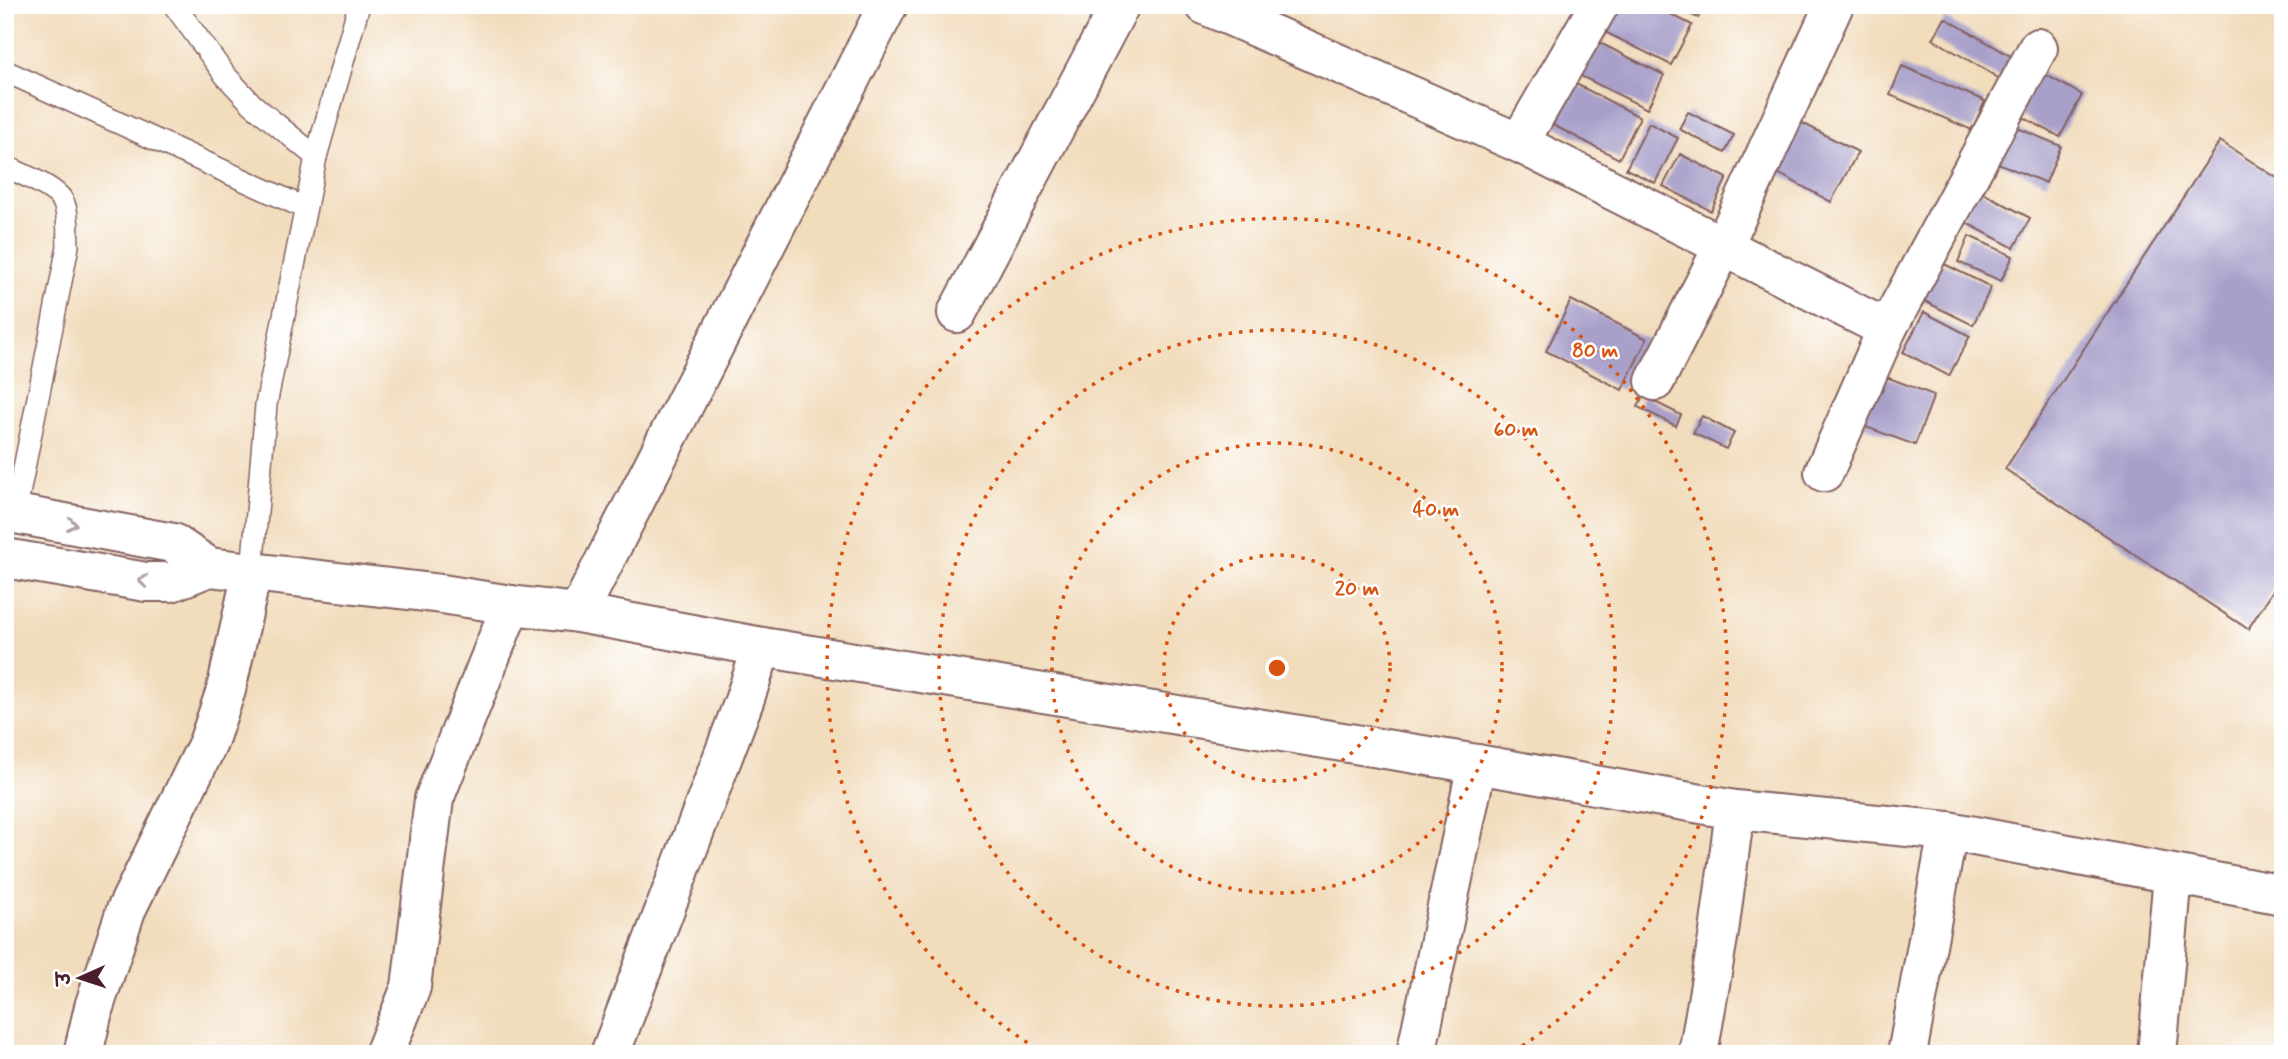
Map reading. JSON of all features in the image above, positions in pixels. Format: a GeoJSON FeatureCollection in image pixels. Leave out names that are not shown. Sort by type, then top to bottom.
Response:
{"type":"FeatureCollection","features":[{"type":"Feature","properties":{"kind":"street"},"geometry":{"type":"LineString","coordinates":[[578,613],[888,5]]}},
{"type":"Feature","properties":{"kind":"street"},"geometry":{"type":"LineString","coordinates":[[957,313],[1120,5]]}},
{"type":"Feature","properties":{"kind":"street"},"geometry":{"type":"LineString","coordinates":[[1205,5],[1519,143],[1887,329]]}},
{"type":"Feature","properties":{"kind":"street"},"geometry":{"type":"LineString","coordinates":[[1519,143],[1599,5]]}},
{"type":"Feature","properties":{"kind":"street"},"geometry":{"type":"LineString","coordinates":[[1655,381],[1723,247],[1834,5]]}},
{"type":"Feature","properties":{"kind":"street"},"geometry":{"type":"LineString","coordinates":[[1824,472],[1887,329],[2038,48]]}},
{"type":"Feature","properties":{"kind":"street"},"geometry":{"type":"LineString","coordinates":[[10,513],[173,542],[209,567],[578,613],[762,648],[1477,764],[1735,810],[1948,831],[2283,895]]}},
{"type":"Feature","properties":{"kind":"street"},"geometry":{"type":"LineString","coordinates":[[5,558],[146,582],[171,582],[209,567]]}},
{"type":"Feature","properties":{"kind":"street"},"geometry":{"type":"LineString","coordinates":[[83,1054],[94,1007],[126,910],[208,743],[226,690],[252,572]]}},
{"type":"Feature","properties":{"kind":"street"},"geometry":{"type":"LineString","coordinates":[[384,1054],[411,987],[434,799],[511,605]]}},
{"type":"Feature","properties":{"kind":"street"},"geometry":{"type":"LineString","coordinates":[[610,1054],[762,648]]}},
{"type":"Feature","properties":{"kind":"street"},"geometry":{"type":"LineString","coordinates":[[1416,1054],[1477,764]]}},
{"type":"Feature","properties":{"kind":"street"},"geometry":{"type":"LineString","coordinates":[[1698,1054],[1719,932],[1735,810]]}},
{"type":"Feature","properties":{"kind":"street"},"geometry":{"type":"LineString","coordinates":[[1907,1054],[1948,831]]}},
{"type":"Feature","properties":{"kind":"street"},"geometry":{"type":"LineString","coordinates":[[2157,1054],[2173,875]]}},
{"type":"Feature","properties":{"kind":"lane"},"geometry":{"type":"LineString","coordinates":[[174,5],[225,75],[252,104],[316,157]]}},
{"type":"Feature","properties":{"kind":"lane"},"geometry":{"type":"LineString","coordinates":[[252,572],[266,405],[316,157],[359,5]]}},
{"type":"Feature","properties":{"kind":"lane"},"geometry":{"type":"LineString","coordinates":[[5,71],[305,208]]}},
{"type":"Feature","properties":{"kind":"lane"},"geometry":{"type":"LineString","coordinates":[[5,166],[61,197],[66,210],[68,246],[10,513]]}},
{"type":"Feature","properties":{"kind":"building"},"geometry":{"type":"Polygon","coordinates":[[[1608,5],[1653,5],[1692,25],[1671,65],[1597,28],[1608,5]]]}},
{"type":"Feature","properties":{"kind":"building"},"geometry":{"type":"Polygon","coordinates":[[[1672,5],[1704,5],[1698,18],[1672,5]]]}},
{"type":"Feature","properties":{"kind":"building"},"geometry":{"type":"Polygon","coordinates":[[[1945,18],[2019,61],[2007,83],[1933,39],[1945,18]]]}},
{"type":"Feature","properties":{"kind":"building"},"geometry":{"type":"Polygon","coordinates":[[[1590,38],[1664,75],[1647,109],[1573,72],[1590,38]]]}},
{"type":"Feature","properties":{"kind":"building"},"geometry":{"type":"Polygon","coordinates":[[[1902,66],[1985,101],[1972,130],[1890,95],[1902,66]]]}},
{"type":"Feature","properties":{"kind":"building"},"geometry":{"type":"Polygon","coordinates":[[[2039,71],[2082,95],[2060,137],[2017,114],[2039,71]]]}},
{"type":"Feature","properties":{"kind":"building"},"geometry":{"type":"Polygon","coordinates":[[[1574,83],[1640,117],[1619,159],[1553,125],[1574,83]]]}},
{"type":"Feature","properties":{"kind":"building"},"geometry":{"type":"Polygon","coordinates":[[[1688,112],[1734,135],[1725,153],[1679,129],[1688,112]]]}},
{"type":"Feature","properties":{"kind":"building"},"geometry":{"type":"Polygon","coordinates":[[[1791,117],[1858,152],[1831,202],[1765,166],[1791,117]]]}},
{"type":"Feature","properties":{"kind":"building"},"geometry":{"type":"Polygon","coordinates":[[[1649,123],[1678,138],[1655,183],[1626,169],[1649,123]]]}},
{"type":"Feature","properties":{"kind":"building"},"geometry":{"type":"Polygon","coordinates":[[[2008,124],[2061,146],[2046,183],[1993,161],[2008,124]]]}},
{"type":"Feature","properties":{"kind":"building"},"geometry":{"type":"Polygon","coordinates":[[[2220,141],[2283,182],[2283,575],[2248,629],[2005,469],[2220,141]]]}},
{"type":"Feature","properties":{"kind":"building"},"geometry":{"type":"Polygon","coordinates":[[[1680,154],[1727,178],[1711,211],[1663,186],[1680,154]]]}},
{"type":"Feature","properties":{"kind":"building"},"geometry":{"type":"Polygon","coordinates":[[[1978,190],[2030,218],[2014,248],[1961,220],[1978,190]]]}},
{"type":"Feature","properties":{"kind":"building"},"geometry":{"type":"Polygon","coordinates":[[[1969,236],[2013,256],[2001,281],[1958,262],[1969,236]]]}},
{"type":"Feature","properties":{"kind":"building"},"geometry":{"type":"Polygon","coordinates":[[[1936,260],[1991,287],[1973,325],[1918,298],[1936,260]]]}},
{"type":"Feature","properties":{"kind":"building"},"geometry":{"type":"Polygon","coordinates":[[[1571,300],[1647,339],[1622,390],[1546,351],[1571,300]]]}},
{"type":"Feature","properties":{"kind":"building"},"geometry":{"type":"Polygon","coordinates":[[[1924,312],[1970,336],[1949,376],[1903,352],[1924,312]]]}},
{"type":"Feature","properties":{"kind":"building"},"geometry":{"type":"Polygon","coordinates":[[[1873,372],[1934,395],[1915,445],[1855,423],[1873,372]]]}},
{"type":"Feature","properties":{"kind":"building"},"geometry":{"type":"Polygon","coordinates":[[[1643,396],[1681,415],[1676,426],[1638,407],[1643,396]]]}},
{"type":"Feature","properties":{"kind":"building"},"geometry":{"type":"Polygon","coordinates":[[[1702,416],[1734,433],[1726,449],[1693,433],[1702,416]]]}}]}
